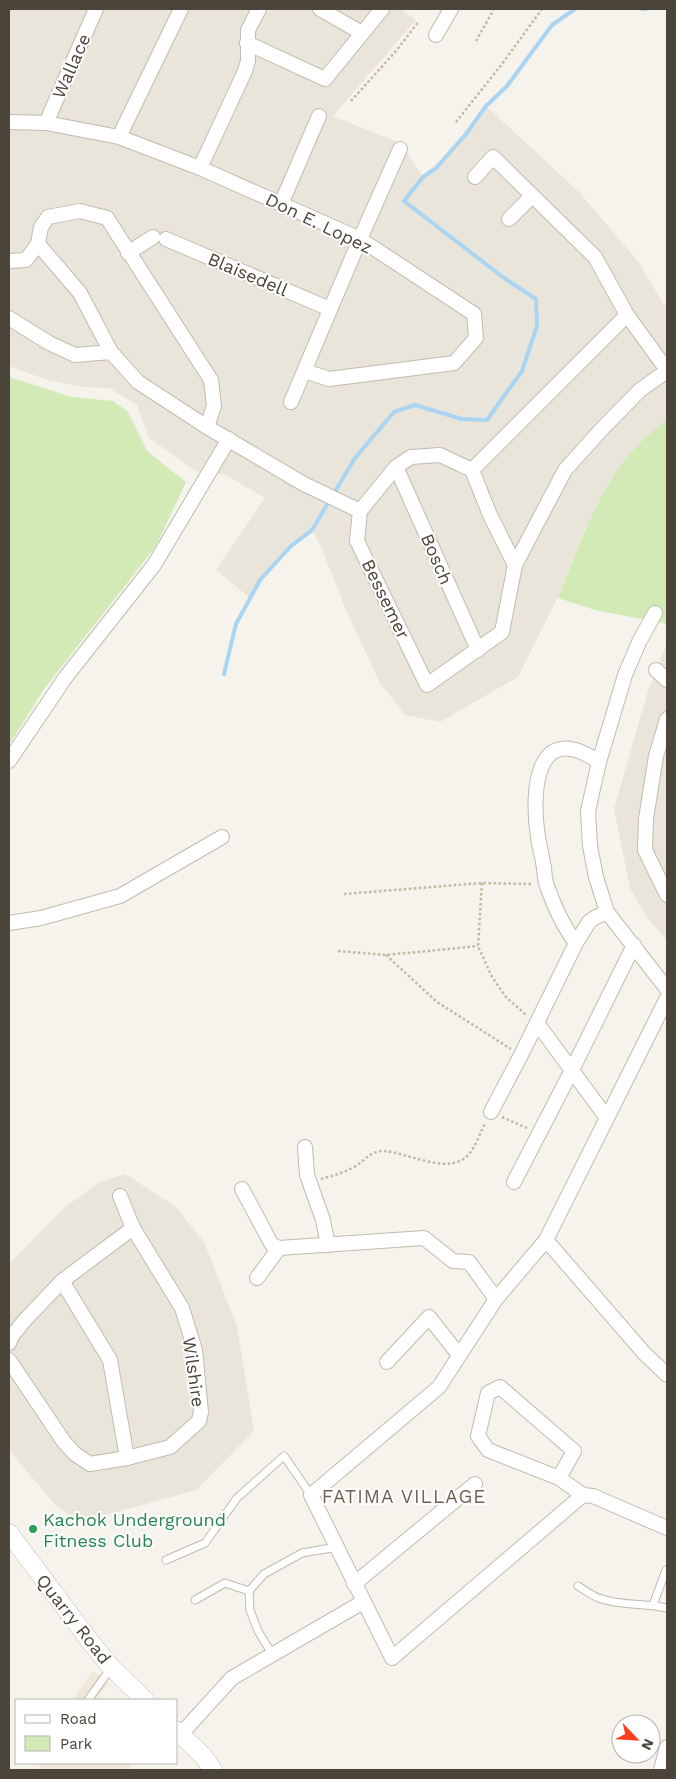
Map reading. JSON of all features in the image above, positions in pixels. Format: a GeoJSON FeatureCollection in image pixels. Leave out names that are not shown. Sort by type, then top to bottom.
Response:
{"type":"FeatureCollection","features":[{"type":"Feature","properties":{"kind":"street","name":"Wallace"},"geometry":{"type":"LineString","coordinates":[[46,123],[96,9]]}},
{"type":"Feature","properties":{"kind":"street"},"geometry":{"type":"LineString","coordinates":[[119,137],[180,9]]}},
{"type":"Feature","properties":{"kind":"street"},"geometry":{"type":"LineString","coordinates":[[200,168],[245,71],[248,60],[248,30],[259,9]]}},
{"type":"Feature","properties":{"kind":"street"},"geometry":{"type":"LineString","coordinates":[[320,9],[362,33]]}},
{"type":"Feature","properties":{"kind":"street"},"geometry":{"type":"LineString","coordinates":[[247,43],[325,79],[382,9]]}},
{"type":"Feature","properties":{"kind":"street"},"geometry":{"type":"LineString","coordinates":[[436,35],[451,9]]}},
{"type":"Feature","properties":{"kind":"street"},"geometry":{"type":"LineString","coordinates":[[281,204],[319,116]]}},
{"type":"Feature","properties":{"kind":"street","name":"Don E. Lopez"},"geometry":{"type":"LineString","coordinates":[[9,122],[46,123],[119,137],[200,168],[360,238],[474,314],[476,338],[454,363],[329,379],[305,371]]}},
{"type":"Feature","properties":{"kind":"street"},"geometry":{"type":"LineString","coordinates":[[291,402],[360,238],[400,149]]}},
{"type":"Feature","properties":{"kind":"street"},"geometry":{"type":"LineString","coordinates":[[475,176],[493,157],[595,257],[627,315],[667,370],[640,390],[600,430],[565,470],[515,565],[502,632],[478,650]]}},
{"type":"Feature","properties":{"kind":"street"},"geometry":{"type":"LineString","coordinates":[[509,219],[532,196]]}},
{"type":"Feature","properties":{"kind":"street"},"geometry":{"type":"LineString","coordinates":[[9,261],[26,260],[38,244],[41,227],[48,217],[80,211],[107,218],[211,380],[214,406],[207,427]]}},
{"type":"Feature","properties":{"kind":"street","name":"Blaisedell"},"geometry":{"type":"LineString","coordinates":[[128,253],[160,238],[330,308]]}},
{"type":"Feature","properties":{"kind":"street"},"geometry":{"type":"LineString","coordinates":[[38,244],[80,293],[111,352],[138,382],[207,427],[302,483],[360,511],[396,467],[411,457],[440,455],[472,470],[490,515],[515,565]]}},
{"type":"Feature","properties":{"kind":"street"},"geometry":{"type":"LineString","coordinates":[[472,470],[627,315]]}},
{"type":"Feature","properties":{"kind":"street"},"geometry":{"type":"LineString","coordinates":[[9,318],[49,343],[75,355],[111,352]]}},
{"type":"Feature","properties":{"kind":"street"},"geometry":{"type":"LineString","coordinates":[[9,761],[65,678],[154,566],[229,439]]}},
{"type":"Feature","properties":{"kind":"street","name":"Bosch"},"geometry":{"type":"LineString","coordinates":[[396,467],[478,650]]}},
{"type":"Feature","properties":{"kind":"street","name":"Bessemer"},"geometry":{"type":"LineString","coordinates":[[360,511],[357,541],[427,685],[478,650]]}},
{"type":"Feature","properties":{"kind":"street"},"geometry":{"type":"LineString","coordinates":[[655,613],[639,642],[625,674],[599,762],[588,811],[590,846],[596,877],[607,912],[667,989]]}},
{"type":"Feature","properties":{"kind":"street"},"geometry":{"type":"LineString","coordinates":[[656,670],[667,680]]}},
{"type":"Feature","properties":{"kind":"street"},"geometry":{"type":"LineString","coordinates":[[667,719],[662,758],[646,818],[646,850],[667,895]]}},
{"type":"Feature","properties":{"kind":"street"},"geometry":{"type":"LineString","coordinates":[[576,943],[564,927],[546,885],[538,836],[537,788],[542,764],[546,756],[556,749],[573,748],[599,762]]}},
{"type":"Feature","properties":{"kind":"street"},"geometry":{"type":"LineString","coordinates":[[9,923],[41,918],[120,896],[222,837]]}},
{"type":"Feature","properties":{"kind":"street"},"geometry":{"type":"LineString","coordinates":[[491,1112],[521,1056],[576,943],[589,922],[607,912]]}},
{"type":"Feature","properties":{"kind":"street"},"geometry":{"type":"LineString","coordinates":[[514,1182],[634,945]]}},
{"type":"Feature","properties":{"kind":"street"},"geometry":{"type":"LineString","coordinates":[[583,1495],[392,1658],[311,1496],[439,1387],[496,1299],[546,1240],[667,998]]}},
{"type":"Feature","properties":{"kind":"street"},"geometry":{"type":"LineString","coordinates":[[537,1023],[607,1118]]}},
{"type":"Feature","properties":{"kind":"street"},"geometry":{"type":"LineString","coordinates":[[305,1147],[308,1174],[323,1220],[328,1245]]}},
{"type":"Feature","properties":{"kind":"street"},"geometry":{"type":"LineString","coordinates":[[242,1189],[272,1245],[279,1248],[424,1238],[453,1261],[469,1262],[496,1299]]}},
{"type":"Feature","properties":{"kind":"street","name":"Wilshire"},"geometry":{"type":"LineString","coordinates":[[9,1360],[64,1442],[75,1454],[90,1464],[127,1458],[170,1447],[199,1421],[201,1412],[195,1350],[182,1308],[133,1228],[120,1196]]}},
{"type":"Feature","properties":{"kind":"street"},"geometry":{"type":"LineString","coordinates":[[9,1343],[24,1321],[62,1280],[133,1228]]}},
{"type":"Feature","properties":{"kind":"street"},"geometry":{"type":"LineString","coordinates":[[546,1240],[644,1353],[667,1375]]}},
{"type":"Feature","properties":{"kind":"street"},"geometry":{"type":"LineString","coordinates":[[257,1278],[279,1248]]}},
{"type":"Feature","properties":{"kind":"street"},"geometry":{"type":"LineString","coordinates":[[62,1280],[110,1360],[127,1458]]}},
{"type":"Feature","properties":{"kind":"street"},"geometry":{"type":"LineString","coordinates":[[388,1362],[429,1317],[459,1355]]}},
{"type":"Feature","properties":{"kind":"street"},"geometry":{"type":"LineString","coordinates":[[559,1478],[574,1451],[500,1387],[488,1393],[478,1436],[488,1450],[559,1478],[583,1495],[594,1496],[667,1528]]}},
{"type":"Feature","properties":{"kind":"street"},"geometry":{"type":"LineString","coordinates":[[354,1584],[475,1484]]}},
{"type":"Feature","properties":{"kind":"street","name":"Quarry Road"},"geometry":{"type":"LineString","coordinates":[[9,1533],[80,1629],[111,1667],[144,1699]]}},
{"type":"Feature","properties":{"kind":"street"},"geometry":{"type":"LineString","coordinates":[[213,1770],[203,1756],[178,1732],[232,1678],[363,1602]]}},
{"type":"Feature","properties":{"kind":"street"},"geometry":{"type":"LineString","coordinates":[[662,1770],[667,1747]]}},
{"type":"Feature","properties":{"kind":"lane"},"geometry":{"type":"LineString","coordinates":[[166,1560],[205,1543],[237,1498],[284,1456],[311,1496]]}},
{"type":"Feature","properties":{"kind":"lane"},"geometry":{"type":"LineString","coordinates":[[272,1654],[258,1631],[250,1610],[249,1591],[264,1574],[302,1553],[337,1547]]}},
{"type":"Feature","properties":{"kind":"lane"},"geometry":{"type":"LineString","coordinates":[[653,1605],[666,1570]]}},
{"type":"Feature","properties":{"kind":"lane"},"geometry":{"type":"LineString","coordinates":[[195,1600],[225,1583],[249,1591]]}},
{"type":"Feature","properties":{"kind":"lane"},"geometry":{"type":"LineString","coordinates":[[578,1586],[606,1600],[639,1606],[653,1605],[667,1608]]}},
{"type":"Feature","properties":{"kind":"lane"},"geometry":{"type":"LineString","coordinates":[[89,1699],[111,1667]]}},
{"type":"Feature","properties":{"kind":"path"},"geometry":{"type":"LineString","coordinates":[[476,41],[494,9]]}},
{"type":"Feature","properties":{"kind":"path"},"geometry":{"type":"LineString","coordinates":[[456,122],[542,9]]}},
{"type":"Feature","properties":{"kind":"path"},"geometry":{"type":"LineString","coordinates":[[351,101],[396,51],[419,21]]}},
{"type":"Feature","properties":{"kind":"path"},"geometry":{"type":"LineString","coordinates":[[344,894],[482,883],[546,885]]}},
{"type":"Feature","properties":{"kind":"path"},"geometry":{"type":"LineString","coordinates":[[482,883],[478,946],[492,977],[506,997],[537,1023]]}},
{"type":"Feature","properties":{"kind":"path"},"geometry":{"type":"LineString","coordinates":[[338,951],[386,955],[478,946]]}},
{"type":"Feature","properties":{"kind":"path"},"geometry":{"type":"LineString","coordinates":[[386,955],[437,1002],[521,1056]]}},
{"type":"Feature","properties":{"kind":"path"},"geometry":{"type":"LineString","coordinates":[[310,1182],[345,1172],[357,1166],[370,1154],[383,1151],[436,1163],[457,1163],[469,1155],[491,1112],[539,1134]]}},
{"type":"Feature","properties":{"kind":"shaded area"},"geometry":{"type":"Polygon","coordinates":[[[9,9],[401,9],[416,20],[333,116],[400,143],[423,177],[436,168],[466,135],[486,106],[580,193],[640,264],[667,307],[667,419],[648,436],[585,529],[558,597],[518,677],[440,722],[405,715],[380,683],[312,530],[291,547],[260,580],[250,598],[216,570],[265,498],[226,475],[197,472],[149,438],[137,405],[109,388],[82,387],[47,380],[9,366],[9,9]]]}},
{"type":"Feature","properties":{"kind":"shaded area"},"geometry":{"type":"Polygon","coordinates":[[[667,642],[667,940],[646,916],[630,888],[614,809],[647,694],[667,642]]]}},
{"type":"Feature","properties":{"kind":"shaded area"},"geometry":{"type":"Polygon","coordinates":[[[125,1174],[176,1207],[204,1242],[237,1326],[254,1431],[196,1490],[81,1522],[56,1506],[9,1450],[9,1264],[65,1207],[100,1182],[125,1174]]]}},
{"type":"Feature","properties":{"kind":"shaded area"},"geometry":{"type":"Polygon","coordinates":[[[93,1671],[108,1684],[96,1699],[73,1699],[93,1671]]]}},
{"type":"Feature","properties":{"kind":"shaded area"},"geometry":{"type":"Polygon","coordinates":[[[41,1764],[128,1764],[131,1766],[128,1770],[39,1770],[41,1764]]]}},
{"type":"Feature","properties":{"kind":"green space"},"geometry":{"type":"Polygon","coordinates":[[[9,377],[72,397],[113,401],[128,412],[147,451],[186,482],[156,546],[44,689],[9,745],[9,377]]]}},
{"type":"Feature","properties":{"kind":"green space"},"geometry":{"type":"Polygon","coordinates":[[[667,419],[667,624],[595,610],[558,598],[591,518],[616,472],[633,450],[667,419]]]}},
{"type":"Feature","properties":{"kind":"waterway"},"geometry":{"type":"LineString","coordinates":[[224,674],[236,624],[260,580],[291,546],[312,530],[355,458],[394,412],[415,405],[462,419],[487,420],[522,371],[537,326],[536,299],[504,278],[404,201],[423,177],[436,168],[466,134],[486,106],[507,86],[552,25],[575,9]]}},
{"type":"Feature","properties":{"kind":"place","name":"Kachok Underground Fitness Club"},"geometry":{"type":"Point","coordinates":[33,1529]}},
{"type":"Feature","properties":{"kind":"district","name":"FATIMA VILLAGE"},"geometry":{"type":"Point","coordinates":[404,1496]}}]}
